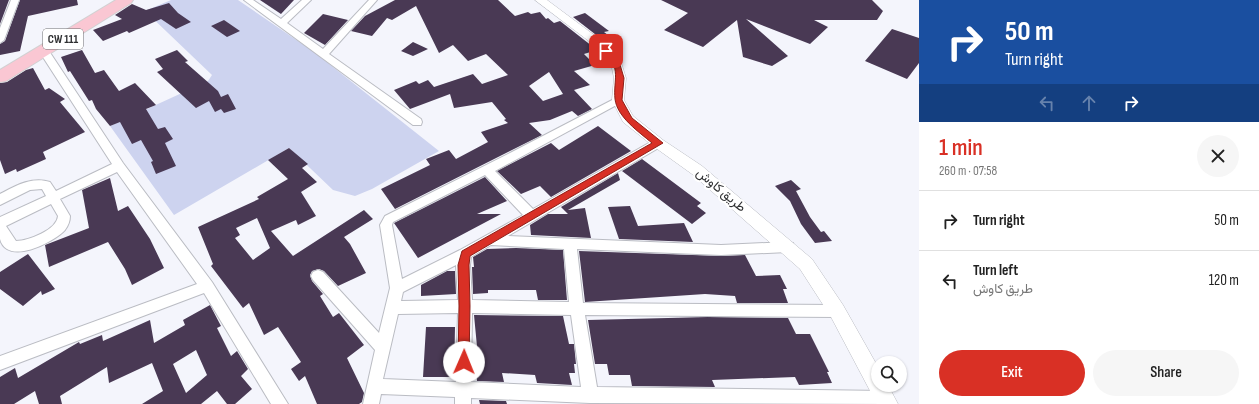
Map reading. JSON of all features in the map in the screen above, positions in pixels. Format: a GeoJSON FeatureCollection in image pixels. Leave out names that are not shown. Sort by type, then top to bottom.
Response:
{"type":"FeatureCollection","features":[{"type":"Feature","properties":{"kind":"main road","name":"CW 111"},"geometry":{"type":"LineString","coordinates":[[0,77],[126,0]]}},
{"type":"Feature","properties":{"kind":"street"},"geometry":{"type":"LineString","coordinates":[[0,40],[15,0]]}},
{"type":"Feature","properties":{"kind":"street"},"geometry":{"type":"LineString","coordinates":[[248,0],[282,23],[417,122]]}},
{"type":"Feature","properties":{"kind":"street"},"geometry":{"type":"LineString","coordinates":[[282,23],[307,0]]}},
{"type":"Feature","properties":{"kind":"street"},"geometry":{"type":"LineString","coordinates":[[324,54],[373,0]]}},
{"type":"Feature","properties":{"kind":"street"},"geometry":{"type":"LineString","coordinates":[[371,404],[397,288],[386,225],[389,219],[487,170],[618,100],[620,78],[615,58],[598,43],[540,0]]}},
{"type":"Feature","properties":{"kind":"street"},"geometry":{"type":"LineString","coordinates":[[44,51],[119,166],[207,286],[280,404]]}},
{"type":"Feature","properties":{"kind":"street","name":"طريق كاوش"},"geometry":{"type":"LineString","coordinates":[[618,100],[628,119],[658,143],[697,170],[788,246],[806,264],[837,311],[887,401]]}},
{"type":"Feature","properties":{"kind":"street"},"geometry":{"type":"LineString","coordinates":[[397,288],[465,254],[658,143]]}},
{"type":"Feature","properties":{"kind":"street"},"geometry":{"type":"LineString","coordinates":[[0,200],[16,191],[35,184],[46,185],[55,198],[64,216],[63,223],[60,228],[42,239],[23,247],[15,248],[10,245],[0,224],[55,198],[119,166]]}},
{"type":"Feature","properties":{"kind":"street"},"geometry":{"type":"LineString","coordinates":[[487,170],[532,216]]}},
{"type":"Feature","properties":{"kind":"street"},"geometry":{"type":"LineString","coordinates":[[490,240],[721,250],[788,246]]}},
{"type":"Feature","properties":{"kind":"street"},"geometry":{"type":"LineString","coordinates":[[570,243],[577,309],[590,395]]}},
{"type":"Feature","properties":{"kind":"street"},"geometry":{"type":"LineString","coordinates":[[463,397],[465,254]]}},
{"type":"Feature","properties":{"kind":"street"},"geometry":{"type":"LineString","coordinates":[[318,276],[383,348]]}},
{"type":"Feature","properties":{"kind":"street"},"geometry":{"type":"LineString","coordinates":[[0,364],[207,286]]}},
{"type":"Feature","properties":{"kind":"street"},"geometry":{"type":"LineString","coordinates":[[393,308],[465,306],[577,309],[837,311]]}},
{"type":"Feature","properties":{"kind":"street"},"geometry":{"type":"LineString","coordinates":[[374,386],[463,397],[590,395],[752,401],[887,401]]}},
{"type":"Feature","properties":{"kind":"shaded area"},"geometry":{"type":"Polygon","coordinates":[[[171,0],[238,0],[314,52],[439,151],[372,189],[355,196],[333,190],[289,148],[174,215],[110,126],[208,81],[212,75],[145,11],[171,0]]]}},
{"type":"Feature","properties":{"kind":"building"},"geometry":{"type":"Polygon","coordinates":[[[0,0],[9,0],[0,24],[0,0]]]}},
{"type":"Feature","properties":{"kind":"building"},"geometry":{"type":"Polygon","coordinates":[[[20,0],[77,0],[78,5],[28,16],[20,51],[0,55],[0,44],[5,41],[20,0]]]}},
{"type":"Feature","properties":{"kind":"building"},"geometry":{"type":"Polygon","coordinates":[[[260,0],[294,0],[281,14],[260,0]]]}},
{"type":"Feature","properties":{"kind":"building"},"geometry":{"type":"Polygon","coordinates":[[[395,0],[498,0],[515,16],[528,12],[531,14],[540,12],[546,19],[548,18],[554,23],[560,21],[597,50],[584,54],[595,65],[574,71],[590,85],[574,90],[592,109],[578,116],[572,111],[550,120],[529,123],[542,135],[395,209],[381,189],[430,165],[426,159],[449,150],[456,159],[488,142],[481,132],[508,123],[504,120],[506,119],[492,102],[454,108],[450,94],[410,109],[394,90],[416,81],[419,84],[428,80],[434,87],[473,74],[482,84],[508,75],[486,54],[468,61],[453,45],[439,53],[416,6],[392,20],[387,18],[372,36],[351,31],[365,16],[395,0]],[[549,72],[529,86],[543,101],[563,94],[549,72]]]}},
{"type":"Feature","properties":{"kind":"building"},"geometry":{"type":"Polygon","coordinates":[[[661,0],[872,0],[883,11],[877,20],[814,20],[828,27],[810,44],[746,19],[788,56],[772,66],[743,57],[737,20],[703,47],[664,30],[688,13],[661,0]]]}},
{"type":"Feature","properties":{"kind":"building"},"geometry":{"type":"Polygon","coordinates":[[[169,3],[178,13],[191,22],[176,29],[161,19],[129,33],[127,31],[103,41],[93,30],[122,19],[115,15],[132,4],[146,10],[169,3]]]}},
{"type":"Feature","properties":{"kind":"building"},"geometry":{"type":"Polygon","coordinates":[[[585,13],[609,31],[604,32],[617,42],[609,45],[573,17],[585,13]]]}},
{"type":"Feature","properties":{"kind":"building"},"geometry":{"type":"Polygon","coordinates":[[[323,14],[348,20],[325,45],[304,33],[323,14]]]}},
{"type":"Feature","properties":{"kind":"building"},"geometry":{"type":"Polygon","coordinates":[[[224,20],[240,31],[227,37],[211,26],[224,20]]]}},
{"type":"Feature","properties":{"kind":"building"},"geometry":{"type":"Polygon","coordinates":[[[892,29],[919,38],[919,63],[907,79],[865,61],[892,29]]]}},
{"type":"Feature","properties":{"kind":"building"},"geometry":{"type":"Polygon","coordinates":[[[413,42],[428,49],[413,56],[401,51],[413,42]]]}},
{"type":"Feature","properties":{"kind":"building"},"geometry":{"type":"Polygon","coordinates":[[[82,50],[95,73],[104,70],[119,91],[135,83],[156,105],[146,109],[158,129],[165,127],[173,139],[165,143],[176,166],[156,174],[151,162],[153,161],[141,140],[132,144],[120,122],[110,126],[96,109],[92,100],[89,101],[70,71],[68,72],[61,57],[82,50]]]}},
{"type":"Feature","properties":{"kind":"building"},"geometry":{"type":"Polygon","coordinates":[[[177,50],[188,61],[185,62],[218,91],[221,97],[228,94],[236,109],[224,113],[221,109],[215,112],[209,101],[196,108],[157,72],[163,69],[155,59],[177,50]]]}},
{"type":"Feature","properties":{"kind":"building"},"geometry":{"type":"Polygon","coordinates":[[[33,68],[45,90],[49,88],[65,99],[60,102],[85,132],[43,152],[46,159],[17,172],[16,169],[5,174],[0,160],[0,83],[7,82],[26,70],[33,68]]]}},
{"type":"Feature","properties":{"kind":"building"},"geometry":{"type":"Polygon","coordinates":[[[598,126],[631,151],[551,197],[540,186],[521,194],[497,171],[551,143],[559,150],[598,126]]]}},
{"type":"Feature","properties":{"kind":"building"},"geometry":{"type":"Polygon","coordinates":[[[289,148],[308,164],[302,168],[317,182],[301,192],[316,216],[298,225],[296,220],[271,231],[293,256],[364,210],[373,219],[344,237],[350,244],[366,273],[338,286],[324,271],[319,269],[312,271],[310,275],[312,281],[323,294],[320,296],[333,317],[339,313],[364,345],[347,358],[364,393],[362,402],[359,404],[317,404],[305,376],[299,381],[291,369],[301,362],[278,327],[264,335],[249,303],[243,308],[211,266],[213,264],[198,227],[259,199],[257,197],[288,179],[268,160],[289,148]],[[257,218],[236,228],[240,235],[235,238],[253,260],[270,248],[257,218]]]}},
{"type":"Feature","properties":{"kind":"building"},"geometry":{"type":"Polygon","coordinates":[[[642,159],[701,203],[697,206],[706,213],[692,224],[622,171],[642,159]]]}},
{"type":"Feature","properties":{"kind":"building"},"geometry":{"type":"Polygon","coordinates":[[[618,173],[620,180],[568,210],[585,208],[591,238],[531,235],[530,225],[548,214],[568,214],[561,207],[618,173]]]}},
{"type":"Feature","properties":{"kind":"building"},"geometry":{"type":"Polygon","coordinates":[[[485,177],[507,201],[477,214],[501,214],[418,258],[394,223],[485,177]]]}},
{"type":"Feature","properties":{"kind":"building"},"geometry":{"type":"Polygon","coordinates":[[[110,178],[118,211],[128,206],[150,239],[164,268],[132,285],[125,269],[108,242],[49,267],[45,245],[89,228],[82,190],[110,178]]]}},
{"type":"Feature","properties":{"kind":"building"},"geometry":{"type":"Polygon","coordinates":[[[791,180],[801,189],[796,191],[810,217],[821,232],[824,231],[832,241],[815,243],[801,224],[790,201],[775,186],[791,180]]]}},
{"type":"Feature","properties":{"kind":"building"},"geometry":{"type":"Polygon","coordinates":[[[630,206],[638,226],[684,223],[693,242],[619,239],[608,207],[630,206]]]}},
{"type":"Feature","properties":{"kind":"building"},"geometry":{"type":"Polygon","coordinates":[[[516,248],[563,250],[567,300],[538,300],[536,290],[488,290],[488,293],[473,294],[473,257],[487,249],[516,248]]]}},
{"type":"Feature","properties":{"kind":"building"},"geometry":{"type":"Polygon","coordinates":[[[579,251],[721,256],[745,255],[756,276],[780,275],[787,289],[783,289],[788,303],[737,303],[735,296],[705,294],[585,302],[579,251]]]}},
{"type":"Feature","properties":{"kind":"building"},"geometry":{"type":"Polygon","coordinates":[[[28,254],[55,289],[42,295],[41,291],[23,306],[0,289],[0,272],[28,254]]]}},
{"type":"Feature","properties":{"kind":"building"},"geometry":{"type":"Polygon","coordinates":[[[447,271],[455,271],[456,294],[421,296],[421,285],[447,271]]]}},
{"type":"Feature","properties":{"kind":"building"},"geometry":{"type":"Polygon","coordinates":[[[210,305],[221,326],[217,328],[231,356],[237,351],[248,369],[241,376],[252,389],[235,404],[227,404],[217,391],[201,404],[142,404],[163,391],[152,363],[109,383],[107,367],[60,396],[62,404],[39,404],[35,391],[14,404],[0,404],[0,377],[15,368],[18,378],[79,342],[80,344],[102,335],[103,341],[150,320],[154,343],[185,325],[183,320],[210,305]],[[196,350],[173,364],[186,393],[207,375],[196,350]]]}},
{"type":"Feature","properties":{"kind":"building"},"geometry":{"type":"Polygon","coordinates":[[[474,315],[563,316],[569,344],[574,344],[576,364],[574,364],[575,373],[569,373],[572,385],[537,383],[535,375],[502,373],[504,382],[477,381],[475,358],[478,357],[474,315]]]}},
{"type":"Feature","properties":{"kind":"building"},"geometry":{"type":"Polygon","coordinates":[[[708,317],[788,318],[796,334],[810,334],[829,372],[827,372],[832,383],[799,385],[795,377],[712,380],[715,387],[632,386],[630,375],[609,375],[607,364],[595,364],[588,320],[708,317]]]}},
{"type":"Feature","properties":{"kind":"building"},"geometry":{"type":"Polygon","coordinates":[[[426,327],[455,327],[454,377],[423,377],[426,327]]]}},
{"type":"Feature","properties":{"kind":"building"},"geometry":{"type":"Polygon","coordinates":[[[479,400],[506,401],[507,404],[480,404],[479,400]]]}},
{"type":"Feature","properties":{"kind":"route"},"geometry":{"type":"LineString","coordinates":[[464,362],[465,254],[658,143],[628,119],[618,100],[620,78],[615,58],[606,51]]}}]}
